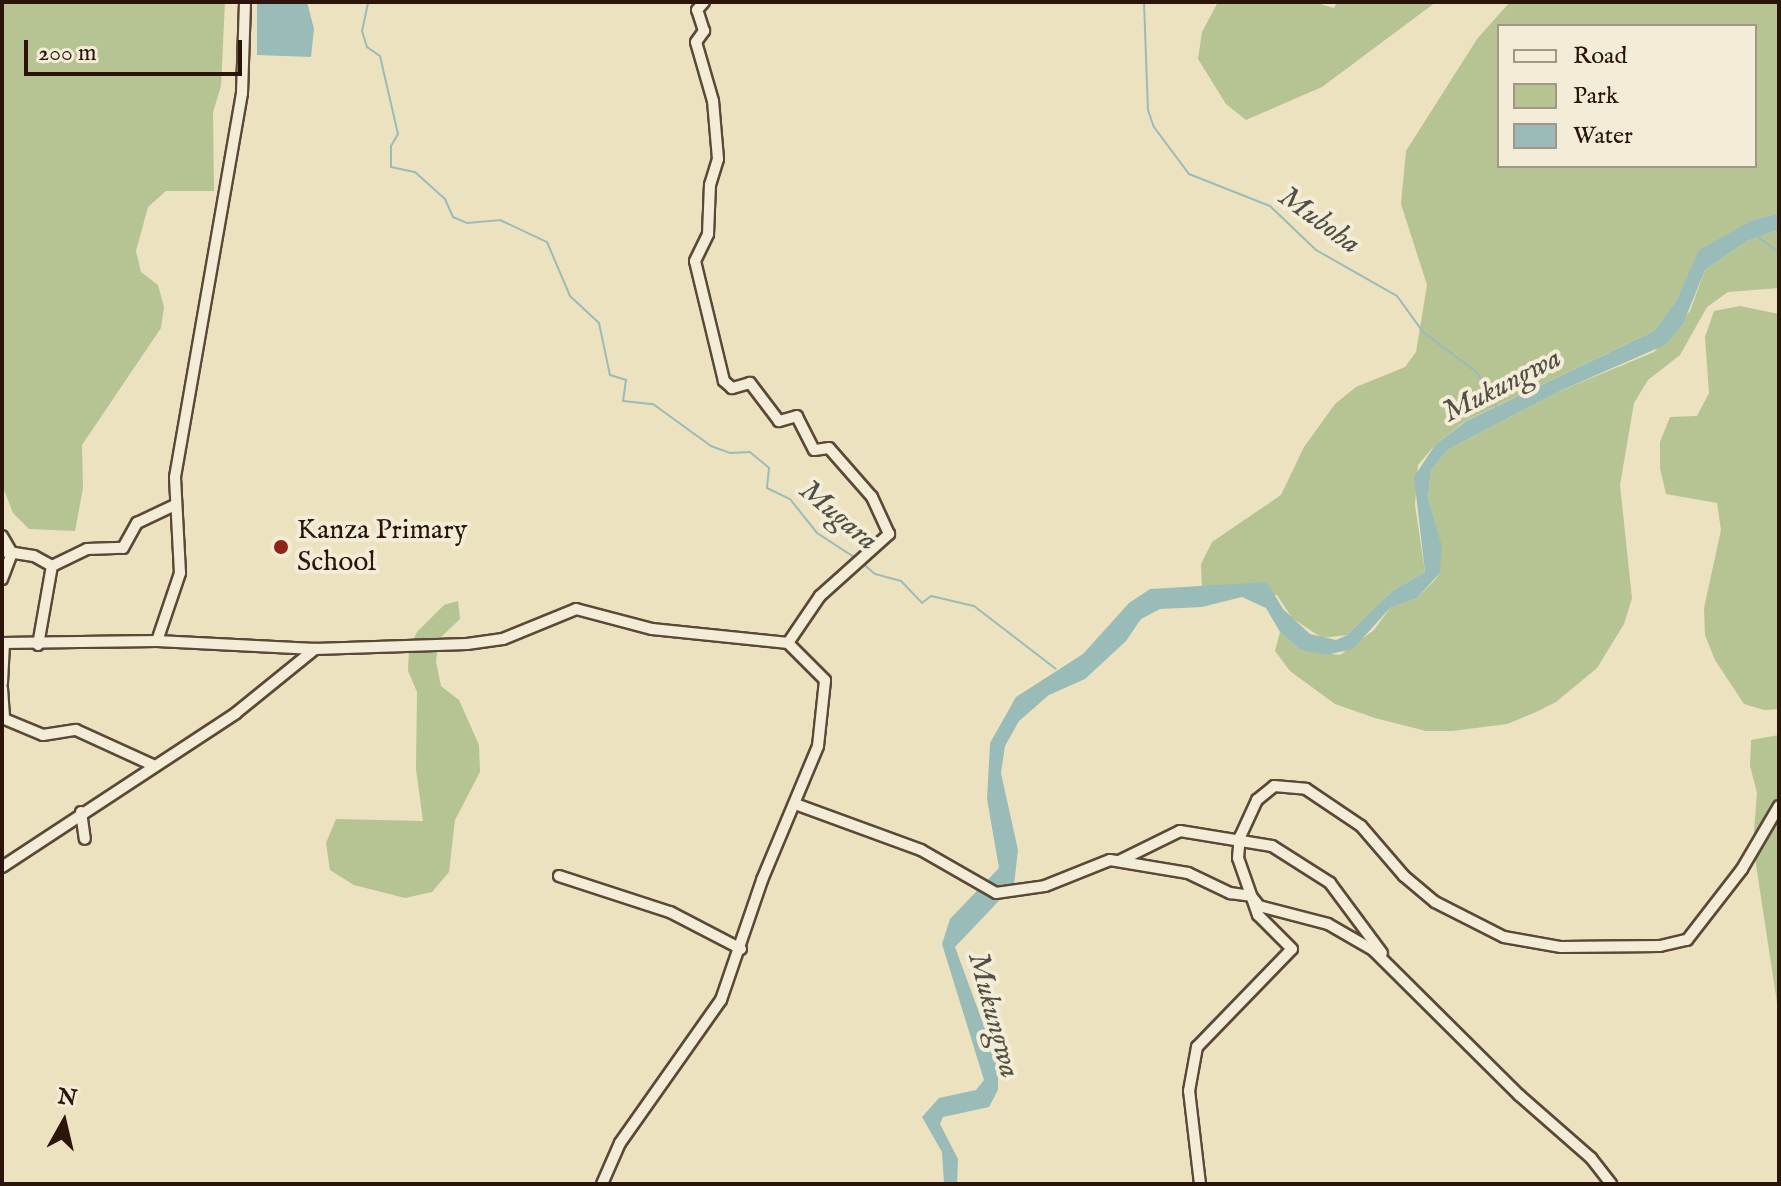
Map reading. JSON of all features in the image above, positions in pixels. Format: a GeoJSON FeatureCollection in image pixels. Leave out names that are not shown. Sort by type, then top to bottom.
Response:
{"type":"FeatureCollection","features":[{"type":"Feature","properties":{"kind":"street"},"geometry":{"type":"LineString","coordinates":[[157,641],[180,573],[175,505],[182,428],[242,93],[245,2]]}},
{"type":"Feature","properties":{"kind":"street"},"geometry":{"type":"LineString","coordinates":[[704,2],[697,10],[704,31],[696,42],[713,101],[718,159],[710,185],[708,234],[695,261],[724,381],[732,388],[750,383],[779,421],[797,416],[814,450],[829,448],[872,497],[889,534],[820,596],[788,643]]}},
{"type":"Feature","properties":{"kind":"street"},"geometry":{"type":"LineString","coordinates":[[6,550],[52,566],[84,550],[123,548],[137,523],[175,505]]}},
{"type":"Feature","properties":{"kind":"street"},"geometry":{"type":"LineString","coordinates":[[2,536],[6,550],[2,579]]}},
{"type":"Feature","properties":{"kind":"street"},"geometry":{"type":"LineString","coordinates":[[38,645],[52,566]]}},
{"type":"Feature","properties":{"kind":"street"},"geometry":{"type":"LineString","coordinates":[[155,766],[76,730],[43,735],[3,719],[3,643],[38,645],[157,641],[315,649],[497,641],[576,609],[652,629],[788,643],[820,671],[826,686],[818,746],[798,805],[762,880],[741,949],[711,1019],[632,1124],[602,1184]]}},
{"type":"Feature","properties":{"kind":"street"},"geometry":{"type":"LineString","coordinates":[[2,867],[81,812],[236,713],[315,649]]}},
{"type":"Feature","properties":{"kind":"street"},"geometry":{"type":"LineString","coordinates":[[1200,1184],[1189,1091],[1197,1047],[1292,949],[1258,915],[1238,858],[1240,837],[1257,800],[1274,786],[1292,785],[1361,826],[1422,893],[1504,937],[1561,947],[1660,946],[1696,934],[1779,806]]}},
{"type":"Feature","properties":{"kind":"street"},"geometry":{"type":"LineString","coordinates":[[798,805],[921,850],[996,893],[1045,886],[1105,860],[1119,861],[1188,873],[1230,893],[1251,896],[1259,906],[1328,924],[1373,950],[1519,1095],[1591,1158],[1611,1184]]}},
{"type":"Feature","properties":{"kind":"street"},"geometry":{"type":"LineString","coordinates":[[81,812],[85,839]]}},
{"type":"Feature","properties":{"kind":"street"},"geometry":{"type":"LineString","coordinates":[[1119,861],[1180,831],[1240,837],[1272,846],[1330,883],[1370,931],[1389,966]]}},
{"type":"Feature","properties":{"kind":"street"},"geometry":{"type":"LineString","coordinates":[[559,876],[670,912],[741,949]]}},
{"type":"Feature","properties":{"kind":"green space"},"geometry":{"type":"Polygon","coordinates":[[[2,2],[225,2],[221,86],[213,112],[214,191],[166,191],[148,207],[136,251],[141,272],[158,285],[164,307],[161,328],[82,445],[83,488],[75,531],[29,529],[13,513],[2,485],[2,2]]]}},
{"type":"Feature","properties":{"kind":"green space"},"geometry":{"type":"Polygon","coordinates":[[[1218,2],[1313,2],[1334,8],[1337,2],[1436,2],[1322,87],[1246,120],[1226,104],[1198,59],[1202,32],[1218,2]]]}},
{"type":"Feature","properties":{"kind":"green space"},"geometry":{"type":"Polygon","coordinates":[[[1510,2],[1779,2],[1779,213],[1752,220],[1700,250],[1677,299],[1654,331],[1465,421],[1435,445],[1418,465],[1415,505],[1425,572],[1392,591],[1347,635],[1322,638],[1292,618],[1277,595],[1202,590],[1201,564],[1212,542],[1281,495],[1304,447],[1335,404],[1356,387],[1405,367],[1416,352],[1427,285],[1401,204],[1406,151],[1477,39],[1510,2]]]}},
{"type":"Feature","properties":{"kind":"green space"},"geometry":{"type":"Polygon","coordinates":[[[1779,230],[1779,288],[1728,292],[1707,307],[1680,355],[1648,380],[1634,403],[1620,485],[1632,598],[1624,624],[1597,668],[1556,702],[1534,713],[1507,724],[1452,731],[1426,731],[1335,704],[1290,671],[1275,651],[1280,632],[1300,650],[1340,655],[1374,630],[1390,608],[1416,599],[1440,573],[1438,535],[1428,498],[1431,471],[1447,450],[1560,391],[1654,352],[1690,311],[1705,270],[1747,241],[1779,230]]]}},
{"type":"Feature","properties":{"kind":"green space"},"geometry":{"type":"Polygon","coordinates":[[[1740,306],[1779,314],[1779,709],[1764,710],[1744,704],[1715,660],[1705,635],[1704,608],[1721,530],[1717,503],[1666,494],[1660,468],[1660,442],[1670,417],[1697,416],[1709,393],[1705,337],[1714,311],[1740,306]]]}},
{"type":"Feature","properties":{"kind":"green space"},"geometry":{"type":"Polygon","coordinates":[[[458,601],[460,619],[439,639],[436,662],[441,686],[459,700],[479,745],[480,772],[455,820],[449,872],[432,892],[405,898],[354,885],[330,870],[326,843],[336,819],[423,821],[416,769],[417,692],[408,671],[409,649],[417,632],[444,605],[458,601]]]}},
{"type":"Feature","properties":{"kind":"green space"},"geometry":{"type":"Polygon","coordinates":[[[1779,735],[1779,1016],[1753,845],[1757,793],[1750,766],[1751,740],[1779,735]]]}},
{"type":"Feature","properties":{"kind":"water"},"geometry":{"type":"Polygon","coordinates":[[[257,2],[307,2],[314,29],[311,57],[257,55],[257,2]]]}},
{"type":"Feature","properties":{"kind":"water"},"geometry":{"type":"Polygon","coordinates":[[[1779,213],[1779,230],[1747,241],[1705,270],[1683,324],[1665,345],[1560,391],[1447,450],[1431,471],[1428,498],[1442,547],[1440,573],[1416,599],[1390,608],[1353,649],[1326,655],[1300,650],[1280,632],[1266,608],[1242,597],[1202,607],[1160,609],[1141,619],[1126,641],[1085,679],[1049,695],[1019,721],[1005,746],[1001,773],[1018,850],[1014,885],[955,947],[998,1064],[998,1090],[989,1107],[943,1117],[940,1124],[958,1159],[957,1184],[944,1184],[942,1152],[922,1117],[939,1098],[976,1090],[984,1080],[942,944],[950,919],[999,868],[987,799],[990,743],[1016,697],[1083,654],[1129,603],[1150,589],[1267,582],[1283,609],[1310,634],[1336,640],[1347,635],[1392,591],[1425,572],[1414,477],[1435,445],[1466,421],[1654,331],[1677,299],[1699,250],[1752,220],[1779,213]]]}},
{"type":"Feature","properties":{"kind":"waterway","name":"Mugara"},"geometry":{"type":"LineString","coordinates":[[377,2],[368,3],[362,31],[367,47],[380,56],[398,134],[391,146],[391,167],[415,172],[445,199],[453,217],[467,223],[500,220],[547,242],[570,296],[599,323],[610,375],[626,380],[623,401],[653,404],[711,446],[730,453],[750,452],[769,468],[767,488],[790,499],[817,533],[857,559]]}},
{"type":"Feature","properties":{"kind":"waterway","name":"Muboha"},"geometry":{"type":"LineString","coordinates":[[1144,2],[1148,110],[1154,127],[1189,174],[1270,206],[1316,250],[1397,296],[1423,332],[1475,371],[1492,392],[1497,411]]}},
{"type":"Feature","properties":{"kind":"waterway"},"geometry":{"type":"LineString","coordinates":[[1758,237],[1779,253]]}},
{"type":"Feature","properties":{"kind":"waterway","name":"Mugara"},"geometry":{"type":"LineString","coordinates":[[862,563],[875,574],[901,581],[922,603],[931,596],[974,606],[1056,669]]}},
{"type":"Feature","properties":{"kind":"place","name":"Kanza Primary School"},"geometry":{"type":"Point","coordinates":[281,547]}},
{"type":"Feature","properties":{"kind":"water label","name":"Mukungwa"},"geometry":{"type":"Point","coordinates":[1502,386]}},
{"type":"Feature","properties":{"kind":"water label","name":"Mukungwa"},"geometry":{"type":"Point","coordinates":[993,1015]}}]}
